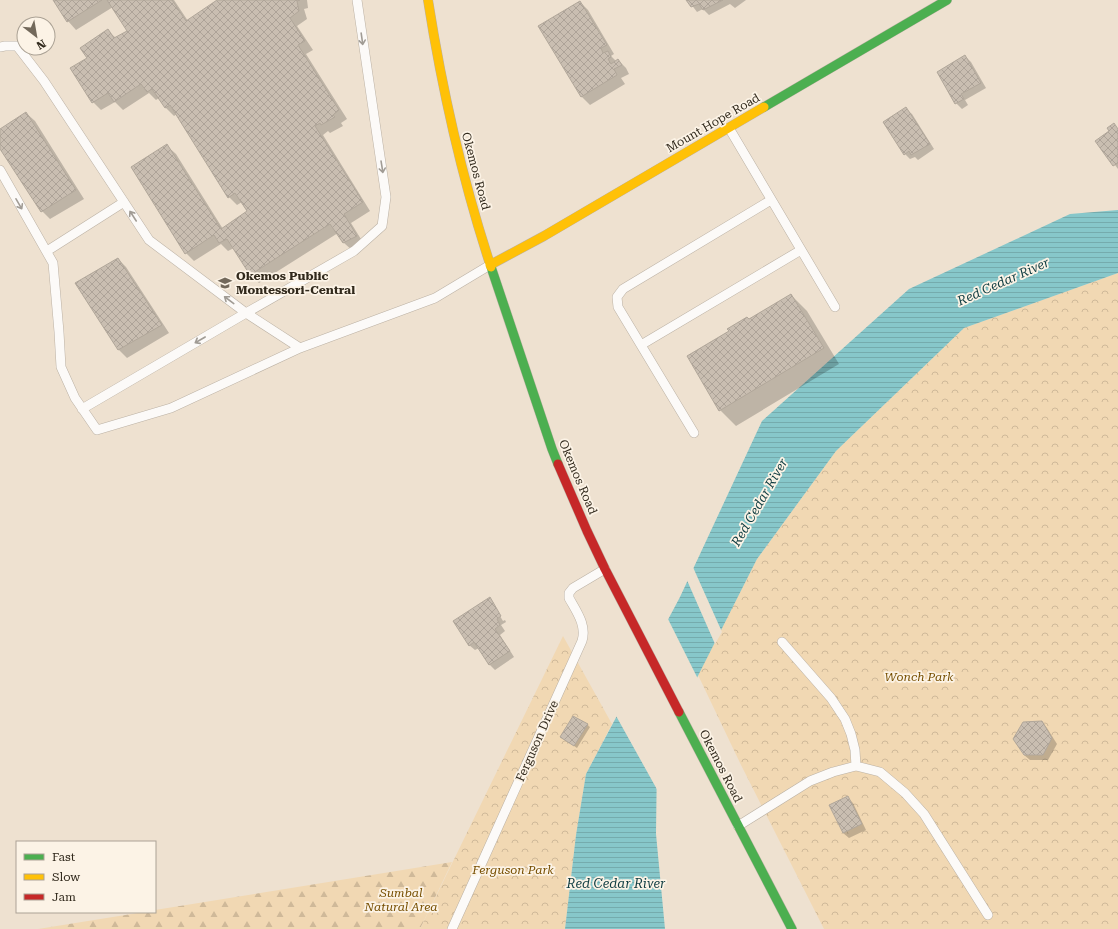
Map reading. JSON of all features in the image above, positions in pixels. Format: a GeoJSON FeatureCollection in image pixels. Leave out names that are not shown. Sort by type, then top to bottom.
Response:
{"type":"FeatureCollection","features":[{"type":"Feature","properties":{"kind":"main road","name":"Okemos Road"},"geometry":{"type":"LineString","coordinates":[[428,0],[433,32],[460,160],[490,265],[552,449],[587,531],[792,929]]}},
{"type":"Feature","properties":{"kind":"main road","name":"Mount Hope Road"},"geometry":{"type":"LineString","coordinates":[[490,265],[544,236],[947,0]]}},
{"type":"Feature","properties":{"kind":"lane"},"geometry":{"type":"LineString","coordinates":[[82,409],[354,251],[382,226],[386,197],[357,0]]}},
{"type":"Feature","properties":{"kind":"lane"},"geometry":{"type":"LineString","coordinates":[[0,47],[17,46],[22,51],[44,80],[149,240],[246,313],[300,348]]}},
{"type":"Feature","properties":{"kind":"lane"},"geometry":{"type":"LineString","coordinates":[[729,128],[835,307]]}},
{"type":"Feature","properties":{"kind":"lane"},"geometry":{"type":"LineString","coordinates":[[0,170],[53,263],[61,368],[75,398],[97,430],[171,408],[300,348],[435,298],[490,265]]}},
{"type":"Feature","properties":{"kind":"lane"},"geometry":{"type":"LineString","coordinates":[[694,433],[618,308],[616,302],[619,293],[623,289],[771,200]]}},
{"type":"Feature","properties":{"kind":"lane"},"geometry":{"type":"LineString","coordinates":[[47,251],[124,202]]}},
{"type":"Feature","properties":{"kind":"lane"},"geometry":{"type":"LineString","coordinates":[[641,346],[801,250]]}},
{"type":"Feature","properties":{"kind":"lane","name":"Ferguson Drive"},"geometry":{"type":"LineString","coordinates":[[452,929],[582,641],[583,626],[569,598],[569,592],[572,588],[606,569]]}},
{"type":"Feature","properties":{"kind":"lane"},"geometry":{"type":"LineString","coordinates":[[782,642],[838,708],[845,719],[855,750],[856,766]]}},
{"type":"Feature","properties":{"kind":"lane"},"geometry":{"type":"LineString","coordinates":[[738,826],[810,781],[833,772],[856,766],[880,772],[905,793],[924,814],[988,915]]}},
{"type":"Feature","properties":{"kind":"green space","name":"Wonch Park"},"geometry":{"type":"Polygon","coordinates":[[[1118,273],[1118,929],[824,929],[741,765],[698,675],[757,559],[836,451],[964,328],[1118,273]]]}},
{"type":"Feature","properties":{"kind":"green space","name":"Ferguson Park"},"geometry":{"type":"Polygon","coordinates":[[[563,636],[612,724],[586,774],[576,835],[565,929],[420,929],[563,636]]]}},
{"type":"Feature","properties":{"kind":"green space","name":"Sumbal Natural Area"},"geometry":{"type":"Polygon","coordinates":[[[452,862],[420,929],[38,929],[138,913],[156,913],[156,910],[452,862]]]}},
{"type":"Feature","properties":{"kind":"water","name":"Red Cedar River"},"geometry":{"type":"Polygon","coordinates":[[[1118,210],[1118,273],[964,328],[836,451],[757,559],[657,757],[656,834],[665,929],[565,929],[576,835],[586,774],[680,597],[762,421],[909,289],[1070,214],[1118,210]]]}},
{"type":"Feature","properties":{"kind":"pier"},"geometry":{"type":"Polygon","coordinates":[[[692,565],[722,632],[715,644],[686,578],[692,565]]]}},
{"type":"Feature","properties":{"kind":"pier"},"geometry":{"type":"Polygon","coordinates":[[[667,617],[698,679],[659,757],[659,793],[615,714],[667,617]]]}},
{"type":"Feature","properties":{"kind":"building"},"geometry":{"type":"Polygon","coordinates":[[[53,0],[102,0],[67,22],[53,0]]]}},
{"type":"Feature","properties":{"kind":"building"},"geometry":{"type":"Polygon","coordinates":[[[107,0],[172,0],[186,21],[217,0],[300,0],[297,1],[299,11],[290,18],[305,41],[298,45],[339,110],[333,115],[335,117],[321,125],[320,123],[315,126],[363,202],[344,214],[357,236],[343,243],[330,224],[250,275],[227,239],[219,243],[214,235],[185,254],[131,167],[167,144],[221,229],[247,211],[235,193],[228,198],[170,105],[165,108],[152,89],[147,92],[141,84],[114,102],[108,93],[92,103],[70,68],[87,58],[80,48],[108,29],[114,38],[127,31],[107,0]]]}},
{"type":"Feature","properties":{"kind":"building"},"geometry":{"type":"Polygon","coordinates":[[[686,0],[723,0],[703,10],[699,4],[691,7],[686,0]]]}},
{"type":"Feature","properties":{"kind":"building"},"geometry":{"type":"Polygon","coordinates":[[[580,1],[607,45],[601,48],[603,53],[608,51],[611,57],[608,59],[611,64],[618,59],[622,65],[614,69],[617,75],[581,97],[538,26],[580,1]]]}},
{"type":"Feature","properties":{"kind":"building"},"geometry":{"type":"Polygon","coordinates":[[[965,55],[981,83],[961,94],[964,99],[955,104],[937,72],[965,55]]]}},
{"type":"Feature","properties":{"kind":"building"},"geometry":{"type":"Polygon","coordinates":[[[906,107],[930,144],[911,155],[909,151],[904,155],[883,122],[906,107]]]}},
{"type":"Feature","properties":{"kind":"building"},"geometry":{"type":"Polygon","coordinates":[[[26,112],[76,190],[41,212],[0,149],[0,129],[26,112]]]}},
{"type":"Feature","properties":{"kind":"building"},"geometry":{"type":"Polygon","coordinates":[[[1114,123],[1118,129],[1118,163],[1113,166],[1095,141],[1109,131],[1107,128],[1114,123]]]}},
{"type":"Feature","properties":{"kind":"building"},"geometry":{"type":"Polygon","coordinates":[[[118,258],[162,325],[118,350],[75,283],[118,258]]]}},
{"type":"Feature","properties":{"kind":"building"},"geometry":{"type":"Polygon","coordinates":[[[791,294],[824,348],[719,411],[687,356],[729,331],[727,329],[747,317],[749,319],[791,294]]]}},
{"type":"Feature","properties":{"kind":"building"},"geometry":{"type":"Polygon","coordinates":[[[490,597],[501,616],[497,619],[500,625],[495,629],[510,651],[489,665],[474,642],[469,646],[453,621],[490,597]]]}},
{"type":"Feature","properties":{"kind":"building"},"geometry":{"type":"Polygon","coordinates":[[[573,716],[588,724],[574,746],[560,737],[573,716]]]}},
{"type":"Feature","properties":{"kind":"building"},"geometry":{"type":"Polygon","coordinates":[[[1042,721],[1052,738],[1043,755],[1024,755],[1013,739],[1023,722],[1042,721]]]}},
{"type":"Feature","properties":{"kind":"building"},"geometry":{"type":"Polygon","coordinates":[[[848,796],[862,824],[843,833],[829,805],[848,796]]]}},
{"type":"Feature","properties":{"kind":"traffic: fast"},"geometry":{"type":"LineString","coordinates":[[764,107],[947,0]]}},
{"type":"Feature","properties":{"kind":"traffic: fast"},"geometry":{"type":"LineString","coordinates":[[491,267],[558,464]]}},
{"type":"Feature","properties":{"kind":"traffic: fast"},"geometry":{"type":"LineString","coordinates":[[679,712],[792,929]]}},
{"type":"Feature","properties":{"kind":"traffic: slow"},"geometry":{"type":"LineString","coordinates":[[428,0],[440,67],[462,169],[491,267]]}},
{"type":"Feature","properties":{"kind":"traffic: slow"},"geometry":{"type":"LineString","coordinates":[[490,265],[544,236],[764,107]]}},
{"type":"Feature","properties":{"kind":"traffic: jam"},"geometry":{"type":"LineString","coordinates":[[558,464],[605,569],[679,712]]}},
{"type":"Feature","properties":{"kind":"place","name":"Okemos Public Montessori-Central"},"geometry":{"type":"Point","coordinates":[225,283]}}]}
